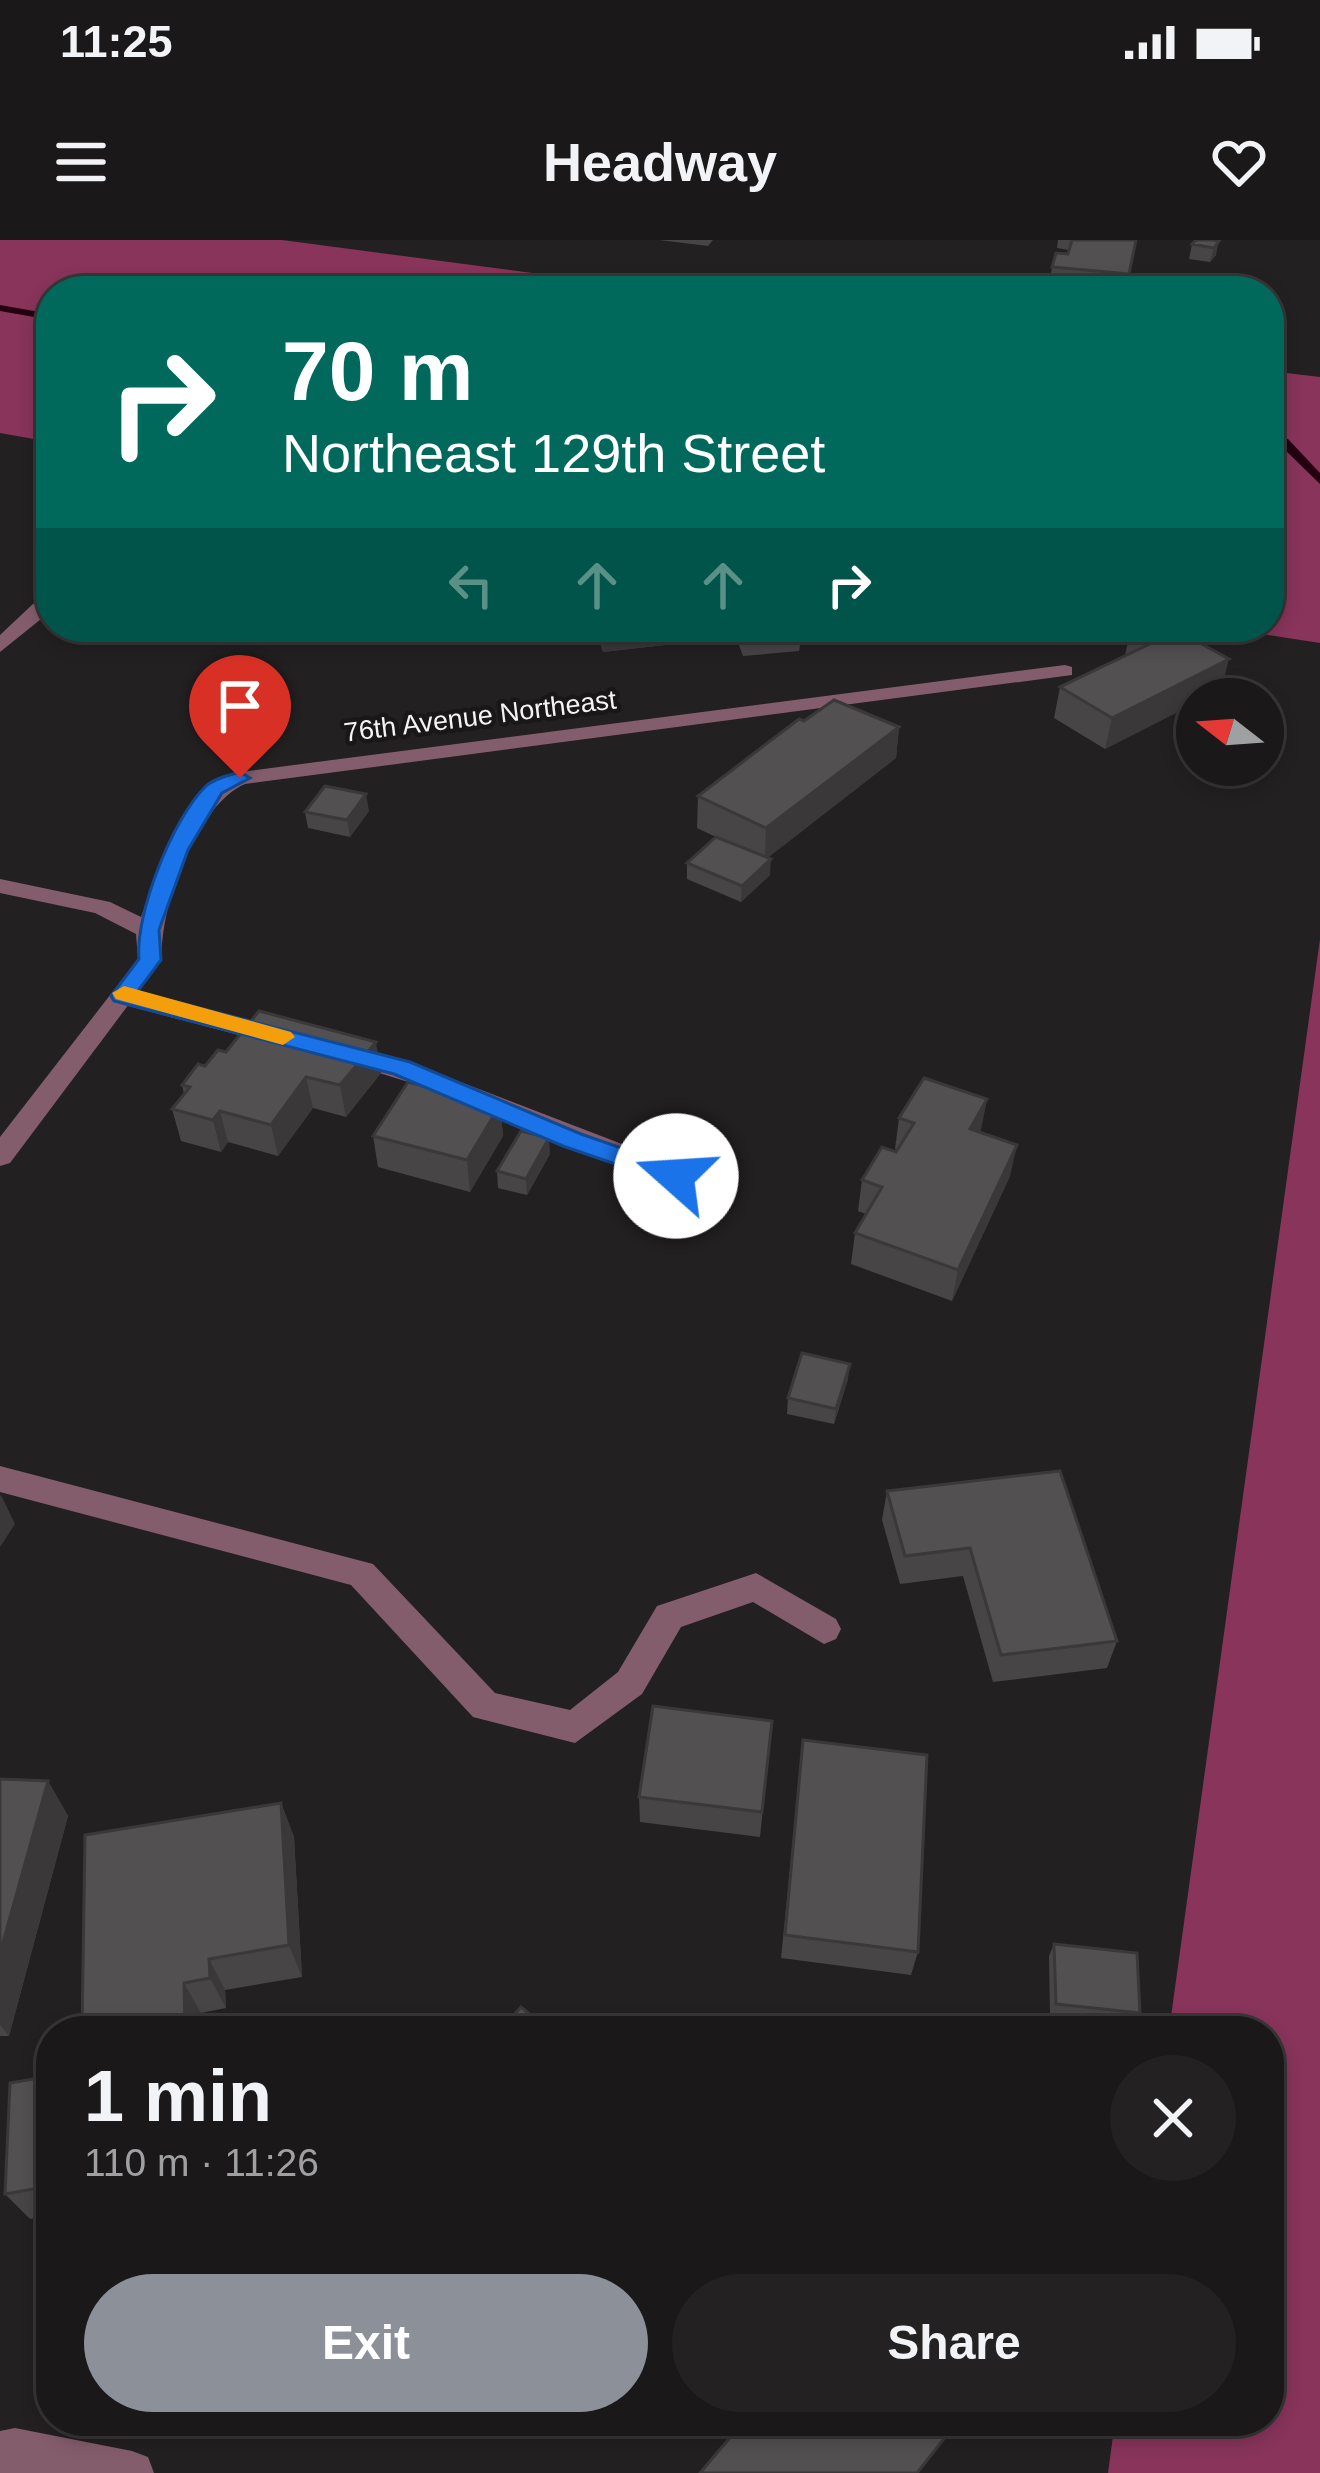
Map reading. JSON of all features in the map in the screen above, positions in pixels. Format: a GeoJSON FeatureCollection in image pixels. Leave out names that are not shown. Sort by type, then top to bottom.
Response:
{"type":"FeatureCollection","features":[{"type":"Feature","properties":{"kind":"street"},"geometry":{"type":"LineString","coordinates":[[0,646],[36,612]]}},
{"type":"Feature","properties":{"kind":"street","name":"76th Avenue Northeast"},"geometry":{"type":"LineString","coordinates":[[0,1156],[150,960],[148,930],[178,850],[214,789],[240,778],[1065,671]]}},
{"type":"Feature","properties":{"kind":"street"},"geometry":{"type":"LineString","coordinates":[[0,886],[102,907],[148,930]]}},
{"type":"Feature","properties":{"kind":"street"},"geometry":{"type":"LineString","coordinates":[[122,996],[402,1068],[572,1140],[676,1176]]}},
{"type":"Feature","properties":{"kind":"street"},"geometry":{"type":"LineString","coordinates":[[0,1478],[361,1574],[485,1706],[575,1727],[630,1682],[669,1616],[756,1587],[824,1629]]}},
{"type":"Feature","properties":{"kind":"street"},"geometry":{"type":"LineString","coordinates":[[0,2453],[15,2450],[133,2473]]}},
{"type":"Feature","properties":{"kind":"shaded area"},"geometry":{"type":"Polygon","coordinates":[[[0,240],[282,240],[554,276],[36,276],[36,439],[0,433],[0,240]]]}},
{"type":"Feature","properties":{"kind":"shaded area"},"geometry":{"type":"Polygon","coordinates":[[[1284,373],[1320,377],[1320,643],[1284,637],[1284,373]]]}},
{"type":"Feature","properties":{"kind":"shaded area"},"geometry":{"type":"Polygon","coordinates":[[[1320,939],[1320,2473],[1108,2473],[1113,2436],[1284,2436],[1284,2016],[1171,2016],[1320,939]]]}},
{"type":"Feature","properties":{"kind":"building"},"geometry":{"type":"Polygon","coordinates":[[[1072,240],[1136,240],[1129,274],[1052,267],[1056,253],[1068,254],[1072,240]]]}},
{"type":"Feature","properties":{"kind":"building"},"geometry":{"type":"Polygon","coordinates":[[[1219,241],[1214,248],[1192,244],[1219,241]]]}},
{"type":"Feature","properties":{"kind":"building"},"geometry":{"type":"Polygon","coordinates":[[[1154,642],[1198,642],[1229,659],[1191,678],[1176,678],[1176,686],[1112,718],[1060,687],[1154,642]]]}},
{"type":"Feature","properties":{"kind":"building"},"geometry":{"type":"Polygon","coordinates":[[[834,700],[899,727],[766,828],[698,796],[799,719],[804,721],[834,700]]]}},
{"type":"Feature","properties":{"kind":"building"},"geometry":{"type":"Polygon","coordinates":[[[325,786],[366,794],[347,820],[305,812],[325,786]]]}},
{"type":"Feature","properties":{"kind":"building"},"geometry":{"type":"Polygon","coordinates":[[[716,837],[771,859],[742,886],[687,863],[716,837]]]}},
{"type":"Feature","properties":{"kind":"building"},"geometry":{"type":"Polygon","coordinates":[[[259,1011],[376,1042],[340,1085],[306,1077],[271,1125],[220,1111],[213,1120],[172,1109],[190,1087],[182,1085],[198,1064],[205,1066],[218,1050],[226,1052],[259,1011]]]}},
{"type":"Feature","properties":{"kind":"building"},"geometry":{"type":"Polygon","coordinates":[[[924,1078],[987,1099],[970,1129],[1017,1145],[958,1270],[855,1233],[882,1187],[862,1180],[882,1147],[896,1152],[914,1123],[899,1118],[924,1078]]]}},
{"type":"Feature","properties":{"kind":"building"},"geometry":{"type":"Polygon","coordinates":[[[408,1082],[500,1105],[467,1160],[373,1136],[408,1082]]]}},
{"type":"Feature","properties":{"kind":"building"},"geometry":{"type":"Polygon","coordinates":[[[521,1131],[549,1138],[526,1179],[497,1171],[521,1131]]]}},
{"type":"Feature","properties":{"kind":"building"},"geometry":{"type":"Polygon","coordinates":[[[802,1353],[850,1364],[836,1409],[788,1398],[802,1353]]]}},
{"type":"Feature","properties":{"kind":"building"},"geometry":{"type":"Polygon","coordinates":[[[1060,1471],[1117,1641],[1001,1655],[970,1548],[905,1556],[887,1491],[1060,1471]]]}},
{"type":"Feature","properties":{"kind":"building"},"geometry":{"type":"Polygon","coordinates":[[[653,1706],[772,1721],[762,1812],[639,1797],[653,1706]]]}},
{"type":"Feature","properties":{"kind":"building"},"geometry":{"type":"Polygon","coordinates":[[[803,1740],[927,1755],[918,1952],[785,1935],[803,1740]]]}},
{"type":"Feature","properties":{"kind":"building"},"geometry":{"type":"Polygon","coordinates":[[[0,1779],[48,1781],[0,1953],[0,1779]]]}},
{"type":"Feature","properties":{"kind":"building"},"geometry":{"type":"Polygon","coordinates":[[[281,1803],[289,1945],[209,1959],[210,1978],[184,1983],[185,2016],[82,2016],[85,1835],[281,1803]]]}},
{"type":"Feature","properties":{"kind":"building"},"geometry":{"type":"Polygon","coordinates":[[[1054,1944],[1137,1953],[1140,2013],[1056,2004],[1054,1944]]]}},
{"type":"Feature","properties":{"kind":"building"},"geometry":{"type":"Polygon","coordinates":[[[36,2079],[36,2189],[5,2194],[10,2083],[36,2079]]]}},
{"type":"Feature","properties":{"kind":"building"},"geometry":{"type":"Polygon","coordinates":[[[731,2436],[946,2436],[917,2473],[700,2473],[731,2436]]]}},
{"type":"Feature","properties":{"kind":"waterway"},"geometry":{"type":"LineString","coordinates":[[0,308],[36,314]]}},
{"type":"Feature","properties":{"kind":"waterway"},"geometry":{"type":"LineString","coordinates":[[1284,442],[1320,480]]}},
{"type":"Feature","properties":{"kind":"slow traffic"},"geometry":{"type":"LineString","coordinates":[[124,993],[122,996],[283,1037]]}},
{"type":"Feature","properties":{"kind":"route"},"geometry":{"type":"LineString","coordinates":[[240,778],[214,789],[178,850],[148,930],[150,960],[122,996],[402,1068],[572,1140],[676,1176]]}}]}
